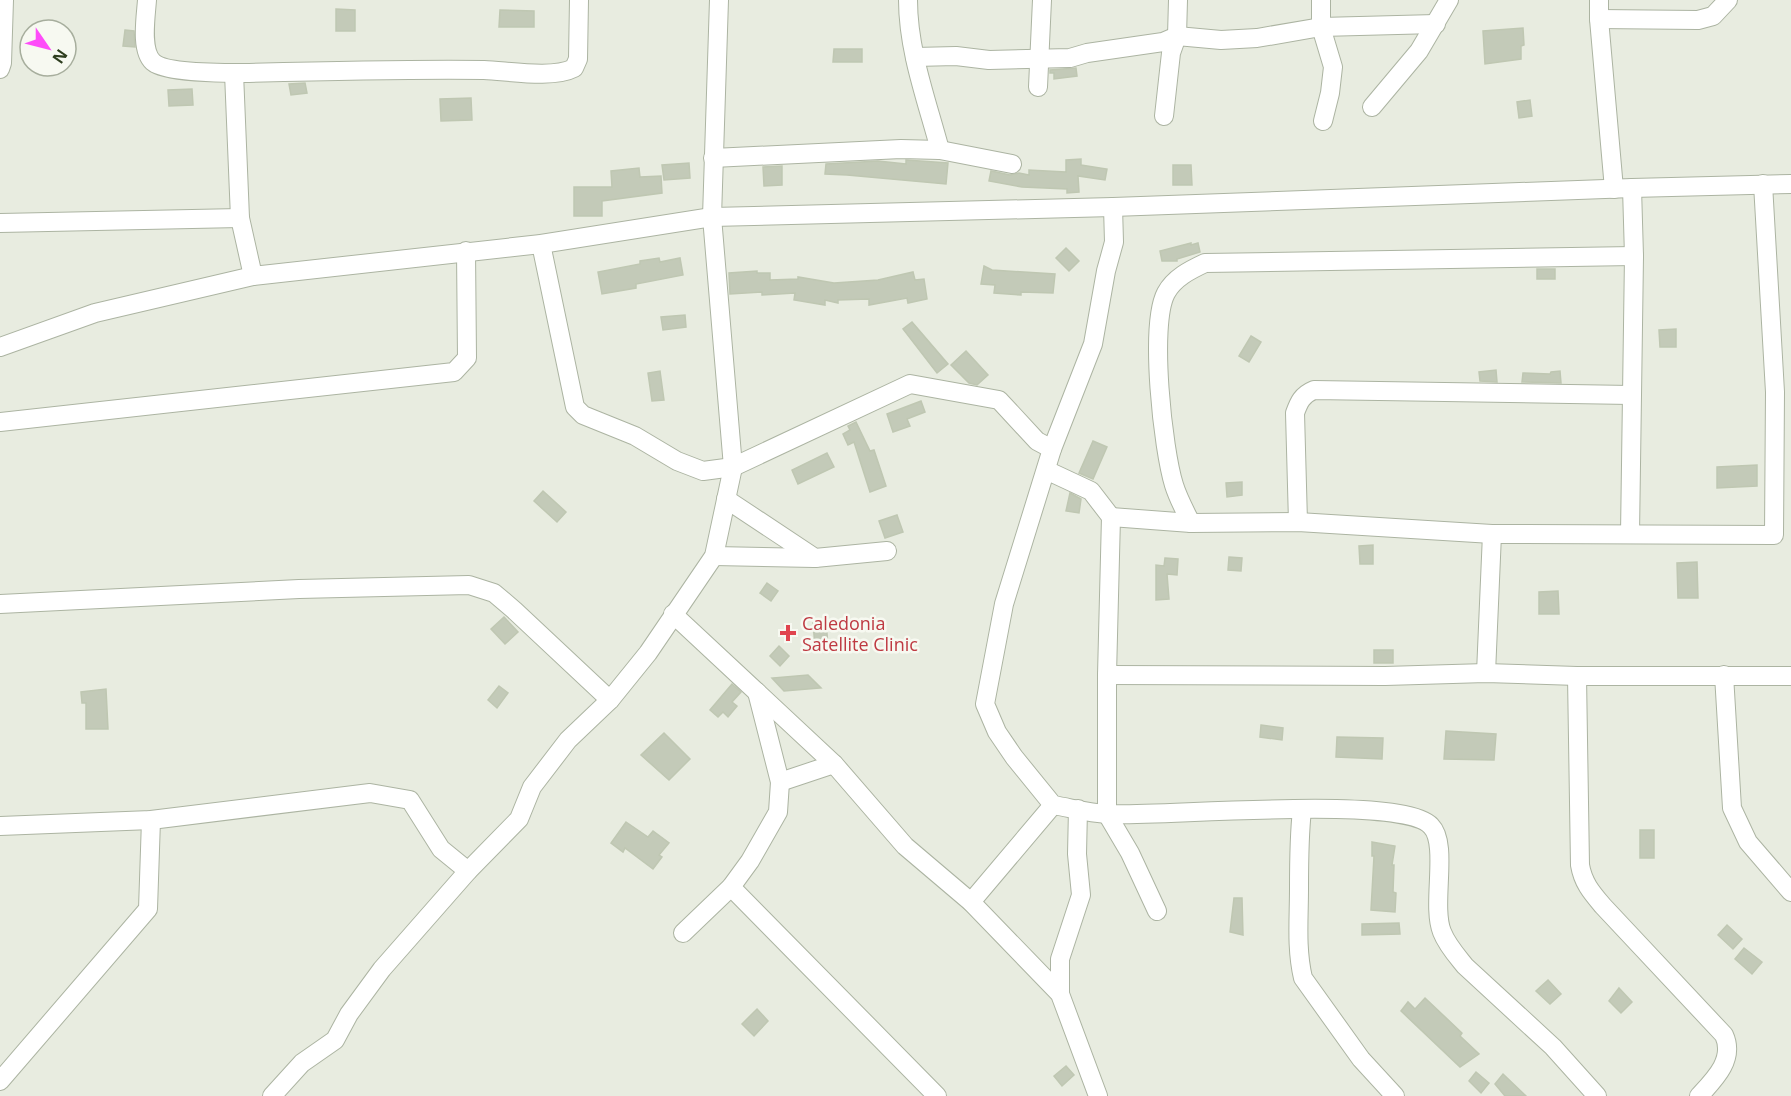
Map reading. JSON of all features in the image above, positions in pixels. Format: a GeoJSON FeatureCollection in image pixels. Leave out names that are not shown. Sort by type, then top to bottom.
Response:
{"type":"FeatureCollection","features":[{"type":"Feature","properties":{"kind":"street"},"geometry":{"type":"LineString","coordinates":[[0,69],[4,0]]}},
{"type":"Feature","properties":{"kind":"street"},"geometry":{"type":"LineString","coordinates":[[147,0],[145,42],[148,56],[153,62],[172,69],[234,73],[483,70],[559,73],[574,68],[578,59],[579,0]]}},
{"type":"Feature","properties":{"kind":"street"},"geometry":{"type":"LineString","coordinates":[[272,1096],[302,1063],[335,1040],[349,1014],[382,969],[468,872],[519,819],[532,788],[568,740],[610,700],[648,653],[714,556],[733,467],[711,217],[719,0]]}},
{"type":"Feature","properties":{"kind":"street"},"geometry":{"type":"LineString","coordinates":[[908,0],[908,17],[915,57],[940,150]]}},
{"type":"Feature","properties":{"kind":"street"},"geometry":{"type":"LineString","coordinates":[[1038,87],[1042,0]]}},
{"type":"Feature","properties":{"kind":"street"},"geometry":{"type":"LineString","coordinates":[[1164,116],[1171,53],[1178,36],[1178,0]]}},
{"type":"Feature","properties":{"kind":"street"},"geometry":{"type":"LineString","coordinates":[[1321,0],[1321,27],[1332,66],[1330,93],[1323,121]]}},
{"type":"Feature","properties":{"kind":"street"},"geometry":{"type":"LineString","coordinates":[[1372,107],[1419,51],[1449,0]]}},
{"type":"Feature","properties":{"kind":"street"},"geometry":{"type":"LineString","coordinates":[[1599,0],[1599,19],[1634,256],[1630,534]]}},
{"type":"Feature","properties":{"kind":"street"},"geometry":{"type":"LineString","coordinates":[[1599,19],[1698,20],[1713,15],[1723,8],[1728,0]]}},
{"type":"Feature","properties":{"kind":"street"},"geometry":{"type":"LineString","coordinates":[[915,57],[956,56],[989,60],[1070,58],[1087,53],[1163,42],[1178,36],[1221,40],[1257,38],[1321,27],[1436,24]]}},
{"type":"Feature","properties":{"kind":"street"},"geometry":{"type":"LineString","coordinates":[[234,73],[240,218],[253,276]]}},
{"type":"Feature","properties":{"kind":"street"},"geometry":{"type":"LineString","coordinates":[[713,158],[901,149],[940,150],[1012,164]]}},
{"type":"Feature","properties":{"kind":"street"},"geometry":{"type":"LineString","coordinates":[[1111,516],[1191,523],[1298,522],[1492,534],[1782,535],[1783,392],[1763,184]]}},
{"type":"Feature","properties":{"kind":"street"},"geometry":{"type":"LineString","coordinates":[[0,348],[95,313],[253,276],[542,244],[711,217],[1113,207],[1791,184]]}},
{"type":"Feature","properties":{"kind":"street"},"geometry":{"type":"LineString","coordinates":[[1113,207],[1114,242],[1093,344],[1053,449],[1004,604],[985,704],[997,732],[1014,758],[1053,805],[1107,814],[1220,810],[1373,811],[1422,819],[1432,826],[1439,844],[1438,913],[1442,932],[1454,952],[1465,966],[1553,1047],[1597,1096]]}},
{"type":"Feature","properties":{"kind":"street"},"geometry":{"type":"LineString","coordinates":[[0,223],[240,218]]}},
{"type":"Feature","properties":{"kind":"street"},"geometry":{"type":"LineString","coordinates":[[542,244],[575,406],[583,415],[635,436],[677,461],[703,471],[733,467],[910,384],[999,400],[1037,441],[1053,449]]}},
{"type":"Feature","properties":{"kind":"street"},"geometry":{"type":"LineString","coordinates":[[0,422],[454,372],[466,358],[466,251]]}},
{"type":"Feature","properties":{"kind":"street"},"geometry":{"type":"LineString","coordinates":[[1191,523],[1174,485],[1169,458],[1157,337],[1159,312],[1166,292],[1184,273],[1205,263],[1634,256]]}},
{"type":"Feature","properties":{"kind":"street"},"geometry":{"type":"LineString","coordinates":[[1298,522],[1295,413],[1304,394],[1323,389],[1631,395]]}},
{"type":"Feature","properties":{"kind":"street"},"geometry":{"type":"LineString","coordinates":[[1046,470],[1091,491],[1111,516],[1107,675],[1107,814],[1130,854],[1157,911]]}},
{"type":"Feature","properties":{"kind":"street"},"geometry":{"type":"LineString","coordinates":[[726,499],[815,558]]}},
{"type":"Feature","properties":{"kind":"street"},"geometry":{"type":"LineString","coordinates":[[1486,673],[1492,534]]}},
{"type":"Feature","properties":{"kind":"street"},"geometry":{"type":"LineString","coordinates":[[714,556],[815,558],[887,551]]}},
{"type":"Feature","properties":{"kind":"street"},"geometry":{"type":"LineString","coordinates":[[0,604],[299,589],[469,585],[494,593],[610,700]]}},
{"type":"Feature","properties":{"kind":"street"},"geometry":{"type":"LineString","coordinates":[[673,614],[834,764],[905,846],[971,902],[1060,994]]}},
{"type":"Feature","properties":{"kind":"street"},"geometry":{"type":"LineString","coordinates":[[1107,675],[1386,676],[1486,673],[1577,676],[1791,676]]}},
{"type":"Feature","properties":{"kind":"street"},"geometry":{"type":"LineString","coordinates":[[1724,675],[1732,808],[1748,842],[1791,892]]}},
{"type":"Feature","properties":{"kind":"street"},"geometry":{"type":"LineString","coordinates":[[1577,676],[1582,878],[1603,906],[1724,1035],[1729,1050],[1720,1073],[1700,1096]]}},
{"type":"Feature","properties":{"kind":"street"},"geometry":{"type":"LineString","coordinates":[[683,933],[731,887],[750,861],[778,812],[780,783],[757,692]]}},
{"type":"Feature","properties":{"kind":"street"},"geometry":{"type":"LineString","coordinates":[[780,783],[834,764]]}},
{"type":"Feature","properties":{"kind":"street"},"geometry":{"type":"LineString","coordinates":[[0,826],[151,820],[370,793],[410,800],[441,849],[468,872]]}},
{"type":"Feature","properties":{"kind":"street"},"geometry":{"type":"LineString","coordinates":[[971,902],[1053,805]]}},
{"type":"Feature","properties":{"kind":"street"},"geometry":{"type":"LineString","coordinates":[[1078,809],[1077,854],[1081,895],[1060,959],[1060,994],[1096,1096]]}},
{"type":"Feature","properties":{"kind":"street"},"geometry":{"type":"LineString","coordinates":[[1302,810],[1299,847],[1298,940],[1299,962],[1303,978],[1361,1059],[1395,1096]]}},
{"type":"Feature","properties":{"kind":"street"},"geometry":{"type":"LineString","coordinates":[[0,1081],[148,909],[151,820]]}},
{"type":"Feature","properties":{"kind":"street"},"geometry":{"type":"LineString","coordinates":[[731,887],[938,1096]]}},
{"type":"Feature","properties":{"kind":"building"},"geometry":{"type":"Polygon","coordinates":[[[336,9],[355,10],[355,31],[336,31],[336,9]]]}},
{"type":"Feature","properties":{"kind":"building"},"geometry":{"type":"Polygon","coordinates":[[[500,10],[534,11],[534,27],[499,27],[500,10]]]}},
{"type":"Feature","properties":{"kind":"building"},"geometry":{"type":"Polygon","coordinates":[[[1523,28],[1524,45],[1521,46],[1521,59],[1485,64],[1483,31],[1523,28]]]}},
{"type":"Feature","properties":{"kind":"building"},"geometry":{"type":"Polygon","coordinates":[[[125,30],[134,31],[135,47],[123,46],[125,30]]]}},
{"type":"Feature","properties":{"kind":"building"},"geometry":{"type":"Polygon","coordinates":[[[834,49],[862,49],[862,62],[833,62],[834,49]]]}},
{"type":"Feature","properties":{"kind":"building"},"geometry":{"type":"Polygon","coordinates":[[[1076,68],[1077,76],[1054,79],[1054,73],[1050,73],[1050,70],[1076,68]]]}},
{"type":"Feature","properties":{"kind":"building"},"geometry":{"type":"Polygon","coordinates":[[[305,83],[307,93],[291,95],[289,84],[305,83]]]}},
{"type":"Feature","properties":{"kind":"building"},"geometry":{"type":"Polygon","coordinates":[[[192,89],[193,105],[169,106],[168,90],[192,89]]]}},
{"type":"Feature","properties":{"kind":"building"},"geometry":{"type":"Polygon","coordinates":[[[471,98],[472,120],[441,121],[440,99],[471,98]]]}},
{"type":"Feature","properties":{"kind":"building"},"geometry":{"type":"Polygon","coordinates":[[[1530,100],[1532,116],[1519,118],[1517,102],[1530,100]]]}},
{"type":"Feature","properties":{"kind":"building"},"geometry":{"type":"Polygon","coordinates":[[[1081,159],[1081,165],[1107,169],[1105,180],[1078,176],[1079,192],[1067,193],[1067,189],[1022,187],[989,181],[991,171],[1010,175],[1019,173],[1029,175],[1029,170],[1066,172],[1066,160],[1081,159]]]}},
{"type":"Feature","properties":{"kind":"building"},"geometry":{"type":"Polygon","coordinates":[[[906,160],[948,163],[946,184],[825,174],[826,164],[878,161],[906,164],[906,160]]]}},
{"type":"Feature","properties":{"kind":"building"},"geometry":{"type":"Polygon","coordinates":[[[689,163],[690,178],[664,180],[662,165],[689,163]]]}},
{"type":"Feature","properties":{"kind":"building"},"geometry":{"type":"Polygon","coordinates":[[[1173,165],[1191,165],[1192,185],[1173,185],[1173,165]]]}},
{"type":"Feature","properties":{"kind":"building"},"geometry":{"type":"Polygon","coordinates":[[[782,166],[782,185],[764,186],[763,167],[782,166]]]}},
{"type":"Feature","properties":{"kind":"building"},"geometry":{"type":"Polygon","coordinates":[[[639,168],[640,177],[661,176],[662,193],[602,201],[602,216],[574,216],[574,187],[612,187],[611,171],[639,168]]]}},
{"type":"Feature","properties":{"kind":"building"},"geometry":{"type":"Polygon","coordinates":[[[1191,243],[1191,245],[1198,243],[1200,252],[1177,259],[1177,261],[1162,261],[1160,251],[1191,243]]]}},
{"type":"Feature","properties":{"kind":"building"},"geometry":{"type":"Polygon","coordinates":[[[1066,248],[1079,261],[1069,271],[1056,258],[1066,248]]]}},
{"type":"Feature","properties":{"kind":"building"},"geometry":{"type":"Polygon","coordinates":[[[659,258],[660,262],[680,258],[683,275],[636,284],[636,288],[602,294],[598,272],[659,258]]]}},
{"type":"Feature","properties":{"kind":"building"},"geometry":{"type":"Polygon","coordinates":[[[984,266],[992,270],[1055,274],[1053,293],[1021,292],[1021,295],[994,293],[995,285],[981,284],[984,266]]]}},
{"type":"Feature","properties":{"kind":"building"},"geometry":{"type":"Polygon","coordinates":[[[1537,269],[1555,269],[1555,279],[1537,279],[1537,269]]]}},
{"type":"Feature","properties":{"kind":"building"},"geometry":{"type":"Polygon","coordinates":[[[757,271],[757,273],[770,273],[770,280],[798,279],[798,277],[834,283],[878,280],[913,272],[915,280],[924,279],[927,299],[908,303],[907,298],[869,305],[869,299],[838,300],[838,303],[825,300],[825,305],[794,300],[795,293],[730,294],[729,273],[757,271]]]}},
{"type":"Feature","properties":{"kind":"building"},"geometry":{"type":"Polygon","coordinates":[[[685,315],[686,327],[663,330],[661,317],[685,315]]]}},
{"type":"Feature","properties":{"kind":"building"},"geometry":{"type":"Polygon","coordinates":[[[912,322],[948,364],[937,373],[903,329],[912,322]]]}},
{"type":"Feature","properties":{"kind":"building"},"geometry":{"type":"Polygon","coordinates":[[[1676,329],[1676,347],[1660,347],[1659,330],[1676,329]]]}},
{"type":"Feature","properties":{"kind":"building"},"geometry":{"type":"Polygon","coordinates":[[[1251,336],[1261,342],[1249,362],[1239,356],[1251,336]]]}},
{"type":"Feature","properties":{"kind":"building"},"geometry":{"type":"Polygon","coordinates":[[[966,351],[988,375],[977,385],[969,383],[951,365],[966,351]]]}},
{"type":"Feature","properties":{"kind":"building"},"geometry":{"type":"Polygon","coordinates":[[[1496,370],[1497,382],[1480,381],[1479,372],[1496,370]]]}},
{"type":"Feature","properties":{"kind":"building"},"geometry":{"type":"Polygon","coordinates":[[[660,371],[664,400],[652,401],[648,373],[660,371]]]}},
{"type":"Feature","properties":{"kind":"building"},"geometry":{"type":"Polygon","coordinates":[[[1560,371],[1561,383],[1522,382],[1523,373],[1550,374],[1560,371]]]}},
{"type":"Feature","properties":{"kind":"building"},"geometry":{"type":"Polygon","coordinates":[[[921,401],[925,412],[907,419],[910,426],[893,432],[887,414],[921,401]]]}},
{"type":"Feature","properties":{"kind":"building"},"geometry":{"type":"Polygon","coordinates":[[[856,422],[870,451],[874,450],[886,486],[870,492],[854,442],[848,445],[843,434],[850,430],[848,426],[856,422]]]}},
{"type":"Feature","properties":{"kind":"building"},"geometry":{"type":"Polygon","coordinates":[[[1093,441],[1107,447],[1093,479],[1079,473],[1093,441]]]}},
{"type":"Feature","properties":{"kind":"building"},"geometry":{"type":"Polygon","coordinates":[[[827,453],[834,467],[798,484],[792,470],[827,453]]]}},
{"type":"Feature","properties":{"kind":"building"},"geometry":{"type":"Polygon","coordinates":[[[1757,465],[1757,486],[1717,488],[1717,467],[1757,465]]]}},
{"type":"Feature","properties":{"kind":"building"},"geometry":{"type":"Polygon","coordinates":[[[1242,482],[1242,495],[1227,497],[1226,483],[1242,482]]]}},
{"type":"Feature","properties":{"kind":"building"},"geometry":{"type":"Polygon","coordinates":[[[543,491],[566,512],[557,522],[534,501],[543,491]]]}},
{"type":"Feature","properties":{"kind":"building"},"geometry":{"type":"Polygon","coordinates":[[[1070,493],[1081,499],[1079,513],[1066,511],[1070,493]]]}},
{"type":"Feature","properties":{"kind":"building"},"geometry":{"type":"Polygon","coordinates":[[[897,515],[903,532],[885,538],[879,521],[897,515]]]}},
{"type":"Feature","properties":{"kind":"building"},"geometry":{"type":"Polygon","coordinates":[[[1373,545],[1373,564],[1360,564],[1359,546],[1373,545]]]}},
{"type":"Feature","properties":{"kind":"building"},"geometry":{"type":"Polygon","coordinates":[[[1229,557],[1242,558],[1241,571],[1228,570],[1229,557]]]}},
{"type":"Feature","properties":{"kind":"building"},"geometry":{"type":"Polygon","coordinates":[[[1165,558],[1178,559],[1177,575],[1167,574],[1169,599],[1156,600],[1156,565],[1164,566],[1165,558]]]}},
{"type":"Feature","properties":{"kind":"building"},"geometry":{"type":"Polygon","coordinates":[[[1697,562],[1698,598],[1678,598],[1677,563],[1697,562]]]}},
{"type":"Feature","properties":{"kind":"building"},"geometry":{"type":"Polygon","coordinates":[[[767,583],[778,591],[771,601],[760,593],[767,583]]]}},
{"type":"Feature","properties":{"kind":"building"},"geometry":{"type":"Polygon","coordinates":[[[1558,591],[1559,614],[1539,614],[1539,592],[1558,591]]]}},
{"type":"Feature","properties":{"kind":"building"},"geometry":{"type":"Polygon","coordinates":[[[504,617],[518,632],[505,644],[491,629],[504,617]]]}},
{"type":"Feature","properties":{"kind":"building"},"geometry":{"type":"Polygon","coordinates":[[[826,622],[828,645],[815,646],[813,623],[826,622]]]}},
{"type":"Feature","properties":{"kind":"building"},"geometry":{"type":"Polygon","coordinates":[[[779,646],[789,656],[780,666],[770,656],[779,646]]]}},
{"type":"Feature","properties":{"kind":"building"},"geometry":{"type":"Polygon","coordinates":[[[1374,650],[1393,650],[1393,663],[1374,663],[1374,650]]]}},
{"type":"Feature","properties":{"kind":"building"},"geometry":{"type":"Polygon","coordinates":[[[808,675],[821,688],[784,691],[772,678],[808,675]]]}},
{"type":"Feature","properties":{"kind":"building"},"geometry":{"type":"Polygon","coordinates":[[[732,684],[741,692],[732,702],[737,706],[728,717],[723,712],[718,717],[710,710],[732,684]]]}},
{"type":"Feature","properties":{"kind":"building"},"geometry":{"type":"Polygon","coordinates":[[[499,686],[508,693],[497,708],[488,700],[499,686]]]}},
{"type":"Feature","properties":{"kind":"building"},"geometry":{"type":"Polygon","coordinates":[[[106,689],[108,729],[86,729],[86,703],[82,703],[81,692],[106,689]]]}},
{"type":"Feature","properties":{"kind":"building"},"geometry":{"type":"Polygon","coordinates":[[[1261,725],[1283,728],[1282,740],[1260,737],[1261,725]]]}},
{"type":"Feature","properties":{"kind":"building"},"geometry":{"type":"Polygon","coordinates":[[[1446,731],[1496,734],[1494,760],[1444,759],[1446,731]]]}},
{"type":"Feature","properties":{"kind":"building"},"geometry":{"type":"Polygon","coordinates":[[[664,733],[690,759],[669,780],[641,755],[664,733]]]}},
{"type":"Feature","properties":{"kind":"building"},"geometry":{"type":"Polygon","coordinates":[[[1337,737],[1383,738],[1382,759],[1336,757],[1337,737]]]}},
{"type":"Feature","properties":{"kind":"building"},"geometry":{"type":"Polygon","coordinates":[[[626,822],[648,837],[653,831],[669,843],[659,855],[662,857],[653,869],[625,848],[623,852],[611,843],[626,822]]]}},
{"type":"Feature","properties":{"kind":"building"},"geometry":{"type":"Polygon","coordinates":[[[1640,830],[1654,830],[1654,858],[1640,858],[1640,830]]]}},
{"type":"Feature","properties":{"kind":"building"},"geometry":{"type":"Polygon","coordinates":[[[1372,842],[1395,846],[1392,865],[1394,865],[1393,892],[1396,893],[1395,912],[1371,910],[1374,856],[1372,856],[1372,842]]]}},
{"type":"Feature","properties":{"kind":"building"},"geometry":{"type":"Polygon","coordinates":[[[1234,898],[1242,898],[1243,935],[1230,932],[1234,898]]]}},
{"type":"Feature","properties":{"kind":"building"},"geometry":{"type":"Polygon","coordinates":[[[1399,923],[1400,934],[1362,935],[1362,924],[1399,923]]]}},
{"type":"Feature","properties":{"kind":"building"},"geometry":{"type":"Polygon","coordinates":[[[1727,925],[1742,939],[1733,949],[1718,935],[1727,925]]]}},
{"type":"Feature","properties":{"kind":"building"},"geometry":{"type":"Polygon","coordinates":[[[1744,948],[1762,962],[1752,974],[1735,959],[1744,948]]]}},
{"type":"Feature","properties":{"kind":"building"},"geometry":{"type":"Polygon","coordinates":[[[1548,980],[1561,994],[1550,1004],[1536,991],[1548,980]]]}},
{"type":"Feature","properties":{"kind":"building"},"geometry":{"type":"Polygon","coordinates":[[[1619,988],[1632,1002],[1621,1013],[1609,1001],[1619,988]]]}},
{"type":"Feature","properties":{"kind":"building"},"geometry":{"type":"Polygon","coordinates":[[[1425,998],[1462,1033],[1460,1036],[1479,1054],[1460,1067],[1401,1011],[1408,1002],[1415,1009],[1425,998]]]}},
{"type":"Feature","properties":{"kind":"building"},"geometry":{"type":"Polygon","coordinates":[[[757,1009],[768,1021],[754,1036],[742,1024],[757,1009]]]}},
{"type":"Feature","properties":{"kind":"building"},"geometry":{"type":"Polygon","coordinates":[[[1066,1066],[1074,1075],[1062,1086],[1054,1076],[1066,1066]]]}},
{"type":"Feature","properties":{"kind":"building"},"geometry":{"type":"Polygon","coordinates":[[[1476,1072],[1489,1083],[1481,1093],[1469,1081],[1476,1072]]]}},
{"type":"Feature","properties":{"kind":"building"},"geometry":{"type":"Polygon","coordinates":[[[1503,1074],[1526,1096],[1505,1096],[1495,1084],[1503,1074]]]}},
{"type":"Feature","properties":{"kind":"place","name":"Caledonia Satellite Clinic"},"geometry":{"type":"Point","coordinates":[788,633]}}]}
